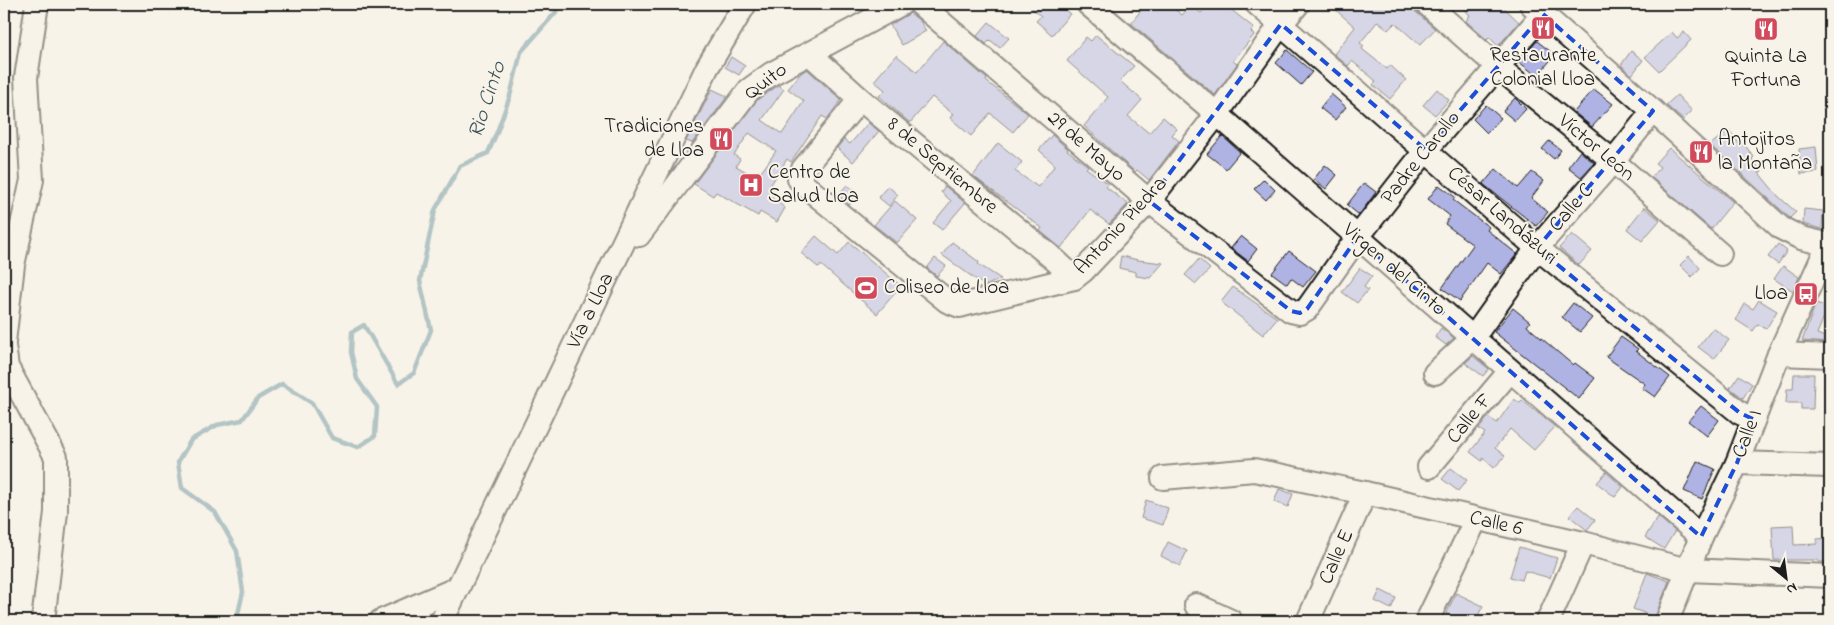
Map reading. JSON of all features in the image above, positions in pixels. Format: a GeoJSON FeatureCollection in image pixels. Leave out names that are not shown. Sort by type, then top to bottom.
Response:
{"type":"FeatureCollection","features":[{"type":"Feature","properties":{"kind":"street"},"geometry":{"type":"LineString","coordinates":[[37,4],[26,78],[32,180],[13,265],[4,344],[7,367],[56,457],[56,512],[43,621]]}},
{"type":"Feature","properties":{"kind":"street","name":"Vía a Lloa"},"geometry":{"type":"LineString","coordinates":[[442,621],[707,68],[745,4]]}},
{"type":"Feature","properties":{"kind":"street","name":"Quito"},"geometry":{"type":"LineString","coordinates":[[611,271],[749,90],[771,74],[901,4]]}},
{"type":"Feature","properties":{"kind":"street","name":"29 de Mayo"},"geometry":{"type":"LineString","coordinates":[[920,4],[1149,201],[1291,311],[1300,313],[1307,309]]}},
{"type":"Feature","properties":{"kind":"street","name":"Virgen del Cinto"},"geometry":{"type":"LineString","coordinates":[[1088,4],[1217,114],[1701,537]]}},
{"type":"Feature","properties":{"kind":"street","name":"César Landázuri"},"geometry":{"type":"LineString","coordinates":[[1257,4],[1537,248],[1740,414],[1753,419]]}},
{"type":"Feature","properties":{"kind":"street","name":"Antonio Piedra"},"geometry":{"type":"LineString","coordinates":[[860,98],[803,169],[799,179],[948,301],[960,306],[1074,278],[1083,271],[1149,201],[1217,114],[1281,24],[1298,4]]}},
{"type":"Feature","properties":{"kind":"street","name":"Víctor León"},"geometry":{"type":"LineString","coordinates":[[1427,4],[1498,67],[1613,161],[1720,254]]}},
{"type":"Feature","properties":{"kind":"street"},"geometry":{"type":"LineString","coordinates":[[1537,9],[1653,111],[1781,228],[1801,238],[1829,245]]}},
{"type":"Feature","properties":{"kind":"street","name":"Padre Carollo"},"geometry":{"type":"LineString","coordinates":[[1307,309],[1357,238],[1426,150],[1498,67],[1537,9]]}},
{"type":"Feature","properties":{"kind":"street","name":"8 de Septiembre"},"geometry":{"type":"LineString","coordinates":[[810,54],[1074,278]]}},
{"type":"Feature","properties":{"kind":"street","name":"Calle C"},"geometry":{"type":"LineString","coordinates":[[1435,373],[1473,338],[1537,248],[1613,161],[1653,111]]}},
{"type":"Feature","properties":{"kind":"street","name":"Calle I"},"geometry":{"type":"LineString","coordinates":[[1667,621],[1701,537],[1737,463],[1779,354],[1829,245]]}},
{"type":"Feature","properties":{"kind":"street"},"geometry":{"type":"LineString","coordinates":[[1779,354],[1830,356]]}},
{"type":"Feature","properties":{"kind":"street","name":"Calle F"},"geometry":{"type":"LineString","coordinates":[[1429,467],[1510,371]]}},
{"type":"Feature","properties":{"kind":"street"},"geometry":{"type":"LineString","coordinates":[[1737,463],[1830,466]]}},
{"type":"Feature","properties":{"kind":"street","name":"Calle 6"},"geometry":{"type":"LineString","coordinates":[[1163,478],[1254,470],[1365,493],[1584,543],[1688,570],[1830,576]]}},
{"type":"Feature","properties":{"kind":"street","name":"Calle E"},"geometry":{"type":"LineString","coordinates":[[1308,621],[1365,493]]}},
{"type":"Feature","properties":{"kind":"street"},"geometry":{"type":"LineString","coordinates":[[1427,621],[1476,519]]}},
{"type":"Feature","properties":{"kind":"street"},"geometry":{"type":"LineString","coordinates":[[1548,621],[1584,543]]}},
{"type":"Feature","properties":{"kind":"street"},"geometry":{"type":"LineString","coordinates":[[381,621],[458,588]]}},
{"type":"Feature","properties":{"kind":"street"},"geometry":{"type":"LineString","coordinates":[[1196,605],[1231,621]]}},
{"type":"Feature","properties":{"kind":"highlighted area"},"geometry":{"type":"Polygon","coordinates":[[[1543,14],[1653,111],[1537,248],[1740,413],[1753,419],[1737,463],[1701,537],[1357,238],[1307,309],[1300,313],[1291,311],[1149,201],[1281,24],[1426,150],[1543,14]]]}},
{"type":"Feature","properties":{"kind":"building"},"geometry":{"type":"Polygon","coordinates":[[[1027,4],[1058,4],[1070,14],[1052,35],[1036,21],[1041,16],[1027,4]]]}},
{"type":"Feature","properties":{"kind":"building"},"geometry":{"type":"Polygon","coordinates":[[[1146,4],[1168,4],[1182,15],[1191,5],[1201,13],[1207,6],[1211,9],[1214,6],[1219,10],[1224,4],[1254,28],[1251,32],[1254,35],[1233,61],[1237,64],[1215,95],[1131,23],[1146,4]]]}},
{"type":"Feature","properties":{"kind":"building"},"geometry":{"type":"Polygon","coordinates":[[[1329,4],[1407,4],[1435,29],[1420,45],[1395,23],[1388,30],[1378,21],[1360,43],[1364,46],[1362,49],[1387,69],[1390,65],[1406,80],[1390,99],[1373,85],[1376,81],[1352,61],[1348,66],[1334,54],[1355,27],[1329,4]]]}},
{"type":"Feature","properties":{"kind":"building"},"geometry":{"type":"Polygon","coordinates":[[[1458,4],[1500,4],[1519,22],[1498,46],[1489,37],[1487,40],[1466,21],[1470,15],[1458,4]]]}},
{"type":"Feature","properties":{"kind":"building"},"geometry":{"type":"Polygon","coordinates":[[[910,13],[920,21],[926,31],[902,45],[890,25],[910,13]]]}},
{"type":"Feature","properties":{"kind":"building"},"geometry":{"type":"Polygon","coordinates":[[[989,22],[1009,38],[1000,48],[990,40],[986,44],[977,36],[989,22]]]}},
{"type":"Feature","properties":{"kind":"building"},"geometry":{"type":"Polygon","coordinates":[[[1672,32],[1677,38],[1684,32],[1691,40],[1659,71],[1645,57],[1672,32]]]}},
{"type":"Feature","properties":{"kind":"building"},"geometry":{"type":"Polygon","coordinates":[[[1096,35],[1134,66],[1120,81],[1142,100],[1128,116],[1149,133],[1163,117],[1177,129],[1172,135],[1179,141],[1149,180],[1137,170],[1135,172],[1084,126],[1108,97],[1067,61],[1086,37],[1091,41],[1096,35]]]}},
{"type":"Feature","properties":{"kind":"building"},"geometry":{"type":"Polygon","coordinates":[[[943,41],[987,79],[986,81],[1028,114],[1013,132],[990,113],[971,136],[950,118],[953,114],[932,97],[910,123],[879,96],[885,90],[874,81],[896,55],[917,72],[943,41]]]}},
{"type":"Feature","properties":{"kind":"building"},"geometry":{"type":"Polygon","coordinates":[[[1537,41],[1555,55],[1537,76],[1519,62],[1537,41]]]}},
{"type":"Feature","properties":{"kind":"building"},"geometry":{"type":"Polygon","coordinates":[[[1287,50],[1312,72],[1301,85],[1276,63],[1287,50]]]}},
{"type":"Feature","properties":{"kind":"building"},"geometry":{"type":"Polygon","coordinates":[[[1631,51],[1643,60],[1632,75],[1621,65],[1631,51]]]}},
{"type":"Feature","properties":{"kind":"building"},"geometry":{"type":"Polygon","coordinates":[[[731,57],[745,66],[739,75],[725,67],[731,57]]]}},
{"type":"Feature","properties":{"kind":"building"},"geometry":{"type":"Polygon","coordinates":[[[807,69],[841,100],[827,119],[822,116],[791,162],[787,159],[770,186],[773,188],[769,195],[785,208],[777,222],[760,212],[758,216],[716,192],[713,196],[694,184],[758,99],[779,85],[784,89],[762,120],[782,134],[804,101],[788,89],[801,73],[807,69]],[[749,133],[734,155],[740,159],[736,166],[757,178],[776,151],[749,133]]]}},
{"type":"Feature","properties":{"kind":"building"},"geometry":{"type":"Polygon","coordinates":[[[712,89],[727,96],[692,143],[686,141],[712,89]]]}},
{"type":"Feature","properties":{"kind":"building"},"geometry":{"type":"Polygon","coordinates":[[[1437,89],[1449,100],[1435,115],[1423,105],[1437,89]]]}},
{"type":"Feature","properties":{"kind":"building"},"geometry":{"type":"Polygon","coordinates":[[[1594,89],[1613,104],[1592,127],[1574,112],[1594,89]]]}},
{"type":"Feature","properties":{"kind":"building"},"geometry":{"type":"Polygon","coordinates":[[[1331,94],[1346,107],[1335,120],[1320,108],[1331,94]]]}},
{"type":"Feature","properties":{"kind":"building"},"geometry":{"type":"Polygon","coordinates":[[[1677,95],[1692,111],[1683,120],[1666,105],[1677,95]]]}},
{"type":"Feature","properties":{"kind":"building"},"geometry":{"type":"Polygon","coordinates":[[[1515,98],[1526,109],[1515,121],[1503,111],[1515,98]]]}},
{"type":"Feature","properties":{"kind":"building"},"geometry":{"type":"Polygon","coordinates":[[[1486,105],[1501,118],[1487,133],[1473,119],[1486,105]]]}},
{"type":"Feature","properties":{"kind":"building"},"geometry":{"type":"Polygon","coordinates":[[[868,123],[879,131],[853,162],[837,148],[844,139],[850,144],[868,123]]]}},
{"type":"Feature","properties":{"kind":"building"},"geometry":{"type":"Polygon","coordinates":[[[1729,130],[1741,146],[1744,144],[1754,157],[1752,159],[1762,172],[1759,173],[1778,196],[1796,212],[1790,218],[1710,145],[1729,130]]]}},
{"type":"Feature","properties":{"kind":"building"},"geometry":{"type":"Polygon","coordinates":[[[1052,135],[1067,150],[1088,166],[1086,168],[1108,184],[1106,187],[1128,204],[1109,224],[1090,210],[1061,248],[1040,231],[1042,228],[973,176],[998,143],[1022,162],[1015,171],[1038,187],[1055,165],[1039,150],[1052,135]]]}},
{"type":"Feature","properties":{"kind":"building"},"geometry":{"type":"Polygon","coordinates":[[[1222,136],[1240,152],[1226,169],[1207,154],[1222,136]]]}},
{"type":"Feature","properties":{"kind":"building"},"geometry":{"type":"Polygon","coordinates":[[[1549,141],[1561,150],[1554,159],[1542,149],[1549,141]]]}},
{"type":"Feature","properties":{"kind":"building"},"geometry":{"type":"Polygon","coordinates":[[[1816,147],[1818,172],[1801,174],[1799,149],[1816,147]]]}},
{"type":"Feature","properties":{"kind":"building"},"geometry":{"type":"Polygon","coordinates":[[[1669,148],[1733,202],[1711,229],[1651,177],[1660,167],[1655,163],[1669,148]]]}},
{"type":"Feature","properties":{"kind":"building"},"geometry":{"type":"Polygon","coordinates":[[[1580,151],[1594,163],[1581,177],[1568,167],[1580,151]]]}},
{"type":"Feature","properties":{"kind":"building"},"geometry":{"type":"Polygon","coordinates":[[[1325,165],[1337,175],[1326,189],[1314,179],[1325,165]]]}},
{"type":"Feature","properties":{"kind":"building"},"geometry":{"type":"Polygon","coordinates":[[[1496,169],[1518,188],[1532,172],[1544,181],[1531,198],[1548,212],[1536,226],[1483,184],[1496,169]]]}},
{"type":"Feature","properties":{"kind":"building"},"geometry":{"type":"Polygon","coordinates":[[[1264,179],[1275,190],[1266,200],[1254,189],[1264,179]]]}},
{"type":"Feature","properties":{"kind":"building"},"geometry":{"type":"Polygon","coordinates":[[[1364,183],[1376,192],[1359,215],[1347,205],[1364,183]]]}},
{"type":"Feature","properties":{"kind":"building"},"geometry":{"type":"Polygon","coordinates":[[[847,185],[858,195],[849,205],[838,195],[847,185]]]}},
{"type":"Feature","properties":{"kind":"building"},"geometry":{"type":"Polygon","coordinates":[[[1439,185],[1455,197],[1453,200],[1489,227],[1487,230],[1517,254],[1501,274],[1487,263],[1460,301],[1442,288],[1473,245],[1445,224],[1450,216],[1428,199],[1439,185]]]}},
{"type":"Feature","properties":{"kind":"building"},"geometry":{"type":"Polygon","coordinates":[[[888,186],[898,195],[889,206],[878,197],[888,186]]]}},
{"type":"Feature","properties":{"kind":"building"},"geometry":{"type":"Polygon","coordinates":[[[945,186],[965,203],[942,230],[933,223],[951,201],[941,192],[945,186]]]}},
{"type":"Feature","properties":{"kind":"building"},"geometry":{"type":"Polygon","coordinates":[[[895,201],[917,220],[897,243],[874,225],[895,201]]]}},
{"type":"Feature","properties":{"kind":"building"},"geometry":{"type":"Polygon","coordinates":[[[1644,207],[1660,220],[1642,241],[1627,229],[1644,207]]]}},
{"type":"Feature","properties":{"kind":"building"},"geometry":{"type":"Polygon","coordinates":[[[1804,209],[1823,211],[1822,229],[1803,224],[1804,209]]]}},
{"type":"Feature","properties":{"kind":"building"},"geometry":{"type":"Polygon","coordinates":[[[1572,234],[1592,251],[1579,265],[1559,248],[1572,234]]]}},
{"type":"Feature","properties":{"kind":"building"},"geometry":{"type":"Polygon","coordinates":[[[816,236],[838,255],[849,242],[901,286],[877,314],[821,265],[819,268],[801,253],[816,236]]]}},
{"type":"Feature","properties":{"kind":"building"},"geometry":{"type":"Polygon","coordinates":[[[1241,236],[1257,249],[1248,261],[1231,248],[1241,236]]]}},
{"type":"Feature","properties":{"kind":"building"},"geometry":{"type":"Polygon","coordinates":[[[952,242],[979,262],[978,264],[1001,279],[985,286],[942,255],[952,242]]]}},
{"type":"Feature","properties":{"kind":"building"},"geometry":{"type":"Polygon","coordinates":[[[1778,244],[1787,251],[1778,264],[1768,257],[1778,244]]]}},
{"type":"Feature","properties":{"kind":"building"},"geometry":{"type":"Polygon","coordinates":[[[1289,251],[1316,271],[1303,287],[1291,278],[1287,284],[1272,273],[1289,251]]]}},
{"type":"Feature","properties":{"kind":"building"},"geometry":{"type":"Polygon","coordinates":[[[1121,256],[1163,263],[1150,278],[1136,276],[1136,272],[1119,268],[1121,256]]]}},
{"type":"Feature","properties":{"kind":"building"},"geometry":{"type":"Polygon","coordinates":[[[1689,256],[1700,268],[1692,277],[1680,265],[1689,256]]]}},
{"type":"Feature","properties":{"kind":"building"},"geometry":{"type":"Polygon","coordinates":[[[935,258],[946,266],[937,276],[927,268],[935,258]]]}},
{"type":"Feature","properties":{"kind":"building"},"geometry":{"type":"Polygon","coordinates":[[[1199,259],[1210,269],[1196,284],[1185,275],[1199,259]]]}},
{"type":"Feature","properties":{"kind":"building"},"geometry":{"type":"Polygon","coordinates":[[[1783,266],[1799,277],[1793,291],[1774,279],[1783,266]]]}},
{"type":"Feature","properties":{"kind":"building"},"geometry":{"type":"Polygon","coordinates":[[[1360,268],[1372,276],[1364,287],[1368,290],[1357,303],[1342,292],[1360,268]]]}},
{"type":"Feature","properties":{"kind":"building"},"geometry":{"type":"Polygon","coordinates":[[[1233,287],[1277,318],[1263,335],[1221,302],[1233,287]]]}},
{"type":"Feature","properties":{"kind":"building"},"geometry":{"type":"Polygon","coordinates":[[[1759,300],[1777,311],[1766,329],[1758,324],[1753,331],[1736,320],[1745,304],[1753,309],[1759,300]]]}},
{"type":"Feature","properties":{"kind":"building"},"geometry":{"type":"Polygon","coordinates":[[[1573,303],[1592,318],[1580,332],[1562,317],[1573,303]]]}},
{"type":"Feature","properties":{"kind":"building"},"geometry":{"type":"Polygon","coordinates":[[[1816,303],[1828,307],[1817,334],[1830,339],[1830,343],[1802,341],[1816,303]]]}},
{"type":"Feature","properties":{"kind":"building"},"geometry":{"type":"Polygon","coordinates":[[[1513,308],[1530,322],[1527,326],[1573,365],[1575,363],[1595,378],[1579,399],[1494,332],[1513,308]]]}},
{"type":"Feature","properties":{"kind":"building"},"geometry":{"type":"Polygon","coordinates":[[[1441,328],[1454,338],[1446,345],[1435,337],[1441,328]]]}},
{"type":"Feature","properties":{"kind":"building"},"geometry":{"type":"Polygon","coordinates":[[[1713,328],[1729,340],[1714,359],[1698,347],[1713,328]]]}},
{"type":"Feature","properties":{"kind":"building"},"geometry":{"type":"Polygon","coordinates":[[[1621,337],[1670,377],[1655,397],[1642,388],[1645,384],[1606,357],[1621,337]]]}},
{"type":"Feature","properties":{"kind":"building"},"geometry":{"type":"Polygon","coordinates":[[[1473,356],[1489,369],[1483,376],[1465,363],[1473,356]]]}},
{"type":"Feature","properties":{"kind":"building"},"geometry":{"type":"Polygon","coordinates":[[[1794,374],[1814,374],[1813,409],[1801,409],[1801,403],[1786,403],[1787,389],[1793,389],[1794,374]]]}},
{"type":"Feature","properties":{"kind":"building"},"geometry":{"type":"Polygon","coordinates":[[[1739,375],[1752,384],[1743,398],[1730,388],[1739,375]]]}},
{"type":"Feature","properties":{"kind":"building"},"geometry":{"type":"Polygon","coordinates":[[[1514,399],[1520,403],[1522,400],[1555,427],[1534,450],[1510,429],[1495,448],[1505,456],[1494,468],[1483,458],[1482,461],[1470,452],[1485,433],[1479,429],[1488,417],[1497,423],[1514,399]]]}},
{"type":"Feature","properties":{"kind":"building"},"geometry":{"type":"Polygon","coordinates":[[[1701,406],[1719,420],[1707,436],[1688,421],[1701,406]]]}},
{"type":"Feature","properties":{"kind":"building"},"geometry":{"type":"Polygon","coordinates":[[[1697,461],[1715,469],[1702,499],[1684,491],[1697,461]]]}},
{"type":"Feature","properties":{"kind":"building"},"geometry":{"type":"Polygon","coordinates":[[[1451,468],[1467,480],[1458,491],[1442,479],[1451,468]]]}},
{"type":"Feature","properties":{"kind":"building"},"geometry":{"type":"Polygon","coordinates":[[[1606,472],[1623,487],[1615,497],[1597,483],[1606,472]]]}},
{"type":"Feature","properties":{"kind":"building"},"geometry":{"type":"Polygon","coordinates":[[[1279,489],[1293,494],[1288,507],[1274,502],[1279,489]]]}},
{"type":"Feature","properties":{"kind":"building"},"geometry":{"type":"Polygon","coordinates":[[[1146,500],[1168,508],[1163,525],[1141,518],[1146,500]]]}},
{"type":"Feature","properties":{"kind":"building"},"geometry":{"type":"Polygon","coordinates":[[[1578,506],[1595,520],[1587,530],[1569,516],[1578,506]]]}},
{"type":"Feature","properties":{"kind":"building"},"geometry":{"type":"Polygon","coordinates":[[[1658,517],[1675,531],[1664,549],[1645,537],[1658,517]]]}},
{"type":"Feature","properties":{"kind":"building"},"geometry":{"type":"Polygon","coordinates":[[[1793,525],[1794,545],[1817,544],[1817,539],[1830,538],[1830,562],[1818,562],[1818,560],[1774,560],[1772,526],[1793,525]]]}},
{"type":"Feature","properties":{"kind":"building"},"geometry":{"type":"Polygon","coordinates":[[[1168,542],[1187,551],[1180,566],[1161,556],[1168,542]]]}},
{"type":"Feature","properties":{"kind":"building"},"geometry":{"type":"Polygon","coordinates":[[[1519,547],[1557,558],[1550,578],[1525,571],[1522,580],[1510,577],[1519,547]]]}},
{"type":"Feature","properties":{"kind":"building"},"geometry":{"type":"Polygon","coordinates":[[[1647,573],[1669,581],[1655,617],[1633,609],[1647,573]]]}},
{"type":"Feature","properties":{"kind":"building"},"geometry":{"type":"Polygon","coordinates":[[[1380,590],[1396,598],[1391,609],[1375,601],[1380,590]]]}},
{"type":"Feature","properties":{"kind":"building"},"geometry":{"type":"Polygon","coordinates":[[[1456,593],[1483,606],[1475,621],[1460,621],[1446,614],[1456,593]]]}},
{"type":"Feature","properties":{"kind":"waterway","name":"Rio Cinto"},"geometry":{"type":"LineString","coordinates":[[240,621],[237,618],[243,592],[237,551],[215,512],[182,488],[178,462],[191,440],[217,425],[242,420],[258,398],[282,384],[312,403],[332,438],[358,447],[375,436],[377,407],[357,379],[351,352],[352,332],[364,325],[398,384],[414,373],[431,330],[420,281],[435,210],[460,166],[488,153],[510,96],[521,52],[556,12],[558,4]]}},
{"type":"Feature","properties":{"kind":"place","name":"Restaurante Colonial Lloa"},"geometry":{"type":"Point","coordinates":[1543,28]}},
{"type":"Feature","properties":{"kind":"place","name":"Quinta La Fortuna"},"geometry":{"type":"Point","coordinates":[1766,29]}},
{"type":"Feature","properties":{"kind":"place","name":"Tradiciones de Lloa"},"geometry":{"type":"Point","coordinates":[721,139]}},
{"type":"Feature","properties":{"kind":"place","name":"Antojitos la Montaña"},"geometry":{"type":"Point","coordinates":[1701,152]}},
{"type":"Feature","properties":{"kind":"place","name":"Centro de Salud Lloa"},"geometry":{"type":"Point","coordinates":[751,185]}},
{"type":"Feature","properties":{"kind":"place","name":"Coliseo de Lloa"},"geometry":{"type":"Point","coordinates":[866,288]}},
{"type":"Feature","properties":{"kind":"place","name":"Lloa"},"geometry":{"type":"Point","coordinates":[1806,294]}}]}
